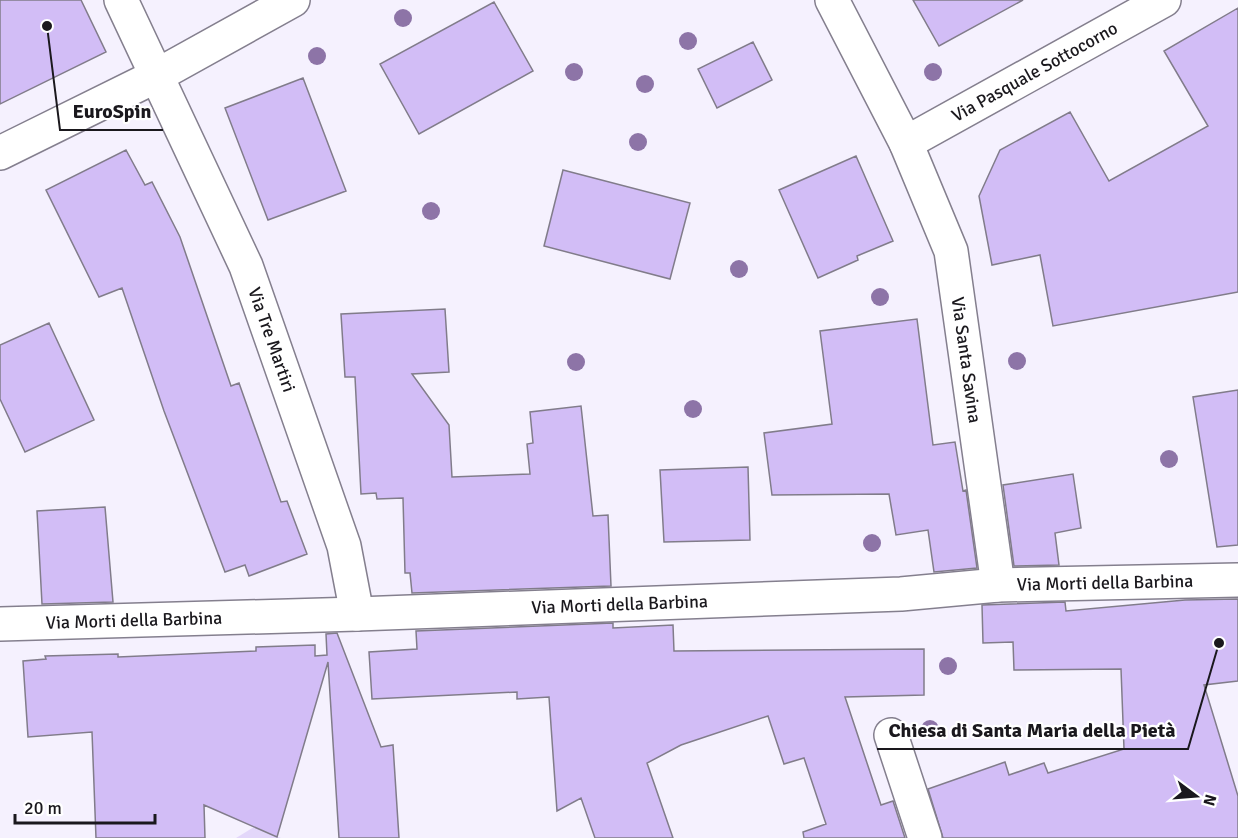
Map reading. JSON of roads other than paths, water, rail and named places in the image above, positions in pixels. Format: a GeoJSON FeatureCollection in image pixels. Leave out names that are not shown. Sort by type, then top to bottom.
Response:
{"type":"FeatureCollection","features":[{"type":"Feature","properties":{"kind":"street","name":"Via Tre Martiri"},"geometry":{"type":"LineString","coordinates":[[121,0],[246,266],[344,546],[357,614]]}},
{"type":"Feature","properties":{"kind":"street"},"geometry":{"type":"LineString","coordinates":[[0,153],[158,75],[293,0]]}},
{"type":"Feature","properties":{"kind":"street","name":"Via Santa Savina"},"geometry":{"type":"LineString","coordinates":[[832,0],[906,143],[951,251],[998,585]]}},
{"type":"Feature","properties":{"kind":"street","name":"Via Pasquale Sottocorno"},"geometry":{"type":"LineString","coordinates":[[906,143],[1164,0]]}},
{"type":"Feature","properties":{"kind":"street","name":"Via Morti della Barbina"},"geometry":{"type":"LineString","coordinates":[[0,624],[357,614],[901,594],[998,585],[1238,580]]}},
{"type":"Feature","properties":{"kind":"street"},"geometry":{"type":"LineString","coordinates":[[891,735],[926,838]]}},
{"type":"Feature","properties":{"kind":"place","name":"EuroSpin"},"geometry":{"type":"Point","coordinates":[47,26]}},
{"type":"Feature","properties":{"kind":"place","name":"Chiesa di Santa Maria della Pietà"},"geometry":{"type":"Point","coordinates":[1219,643]}}]}
